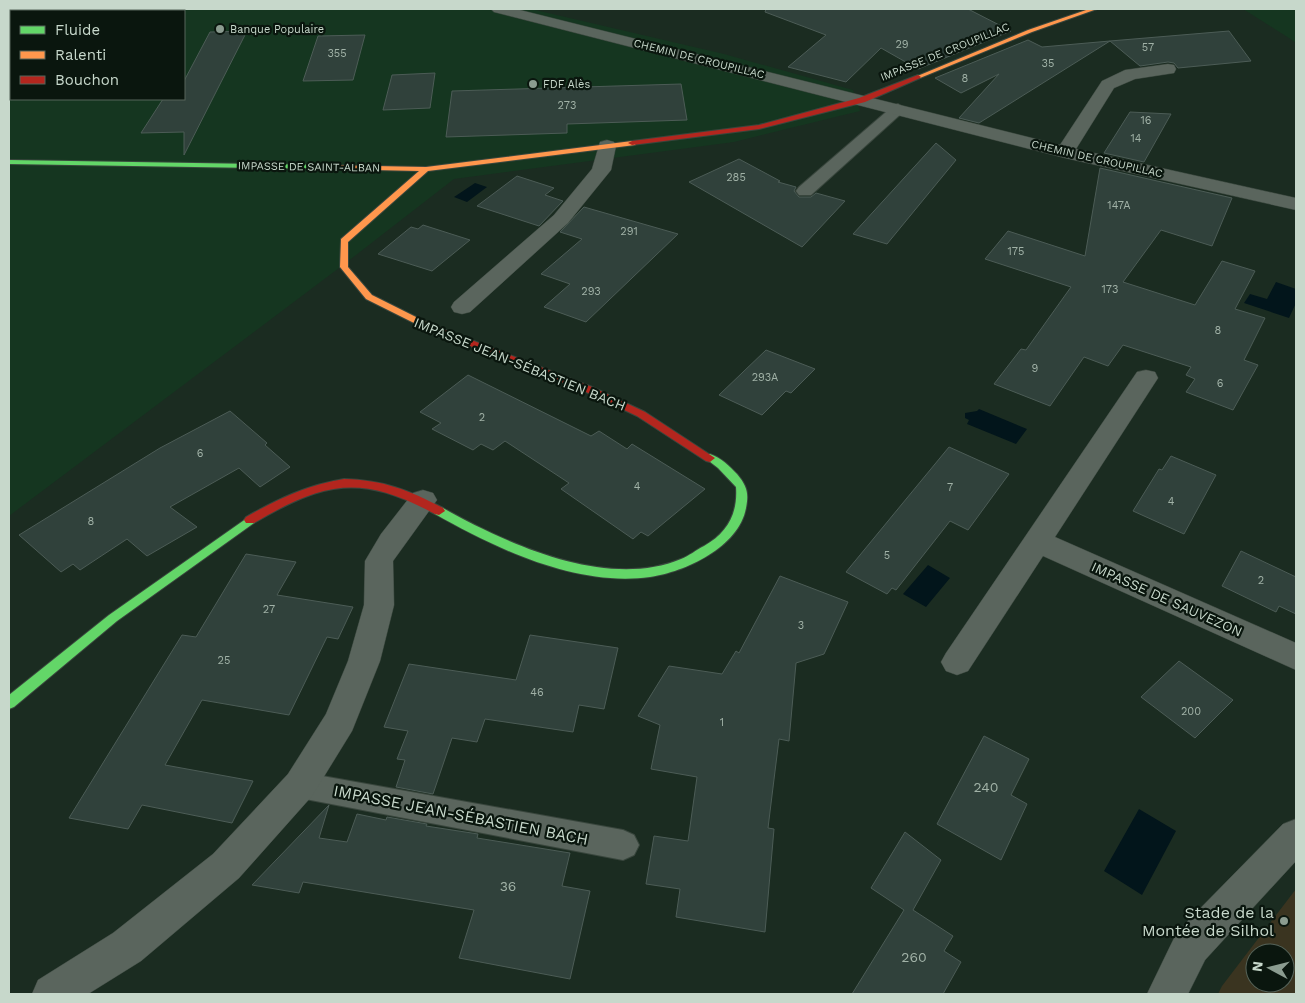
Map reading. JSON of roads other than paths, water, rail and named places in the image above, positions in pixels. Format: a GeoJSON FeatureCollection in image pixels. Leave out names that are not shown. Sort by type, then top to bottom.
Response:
{"type":"FeatureCollection","features":[{"type":"Feature","properties":{"kind":"street","name":"CHEMIN DE CROUPILLAC"},"geometry":{"type":"LineString","coordinates":[[499,9],[1065,152],[1296,204]]}},
{"type":"Feature","properties":{"kind":"street","name":"IMPASSE DE CROUPILLAC"},"geometry":{"type":"LineString","coordinates":[[862,100],[1030,31],[1094,9]]}},
{"type":"Feature","properties":{"kind":"street"},"geometry":{"type":"LineString","coordinates":[[1065,152],[1108,85],[1131,74],[1168,69]]}},
{"type":"Feature","properties":{"kind":"street","name":"IMPASSE DE SAINT-ALBAN"},"geometry":{"type":"LineString","coordinates":[[9,162],[426,169],[759,127],[862,100]]}},
{"type":"Feature","properties":{"kind":"street"},"geometry":{"type":"LineString","coordinates":[[462,307],[561,220],[601,170],[607,146]]}},
{"type":"Feature","properties":{"kind":"street","name":"IMPASSE JEAN-SÉBASTIEN BACH"},"geometry":{"type":"LineString","coordinates":[[9,703],[105,622],[232,531],[288,500],[336,484],[358,481],[384,484],[423,500],[488,538],[545,563],[601,572],[658,571],[692,562],[726,537],[742,511],[741,486],[722,465],[641,414],[588,389],[408,318],[369,297],[344,267],[344,240],[426,169]]}},
{"type":"Feature","properties":{"kind":"street"},"geometry":{"type":"LineString","coordinates":[[957,662],[1146,378]]}},
{"type":"Feature","properties":{"kind":"street"},"geometry":{"type":"LineString","coordinates":[[52,994],[127,947],[226,866],[300,785],[340,720],[364,661],[379,605],[379,561],[391,541],[423,500]]}},
{"type":"Feature","properties":{"kind":"street","name":"IMPASSE DE SAUVEZON"},"geometry":{"type":"LineString","coordinates":[[1037,541],[1296,657]]}},
{"type":"Feature","properties":{"kind":"street"},"geometry":{"type":"LineString","coordinates":[[1167,994],[1191,946],[1296,836]]}},
{"type":"Feature","properties":{"kind":"lane"},"geometry":{"type":"LineString","coordinates":[[805,191],[898,109]]}},
{"type":"Feature","properties":{"kind":"lane","name":"IMPASSE JEAN-SÉBASTIEN BACH"},"geometry":{"type":"LineString","coordinates":[[300,785],[623,845]]}},
{"type":"Feature","properties":{"kind":"place","name":"Banque Populaire"},"geometry":{"type":"Point","coordinates":[220,29]}},
{"type":"Feature","properties":{"kind":"place","name":"FDF Alès"},"geometry":{"type":"Point","coordinates":[533,84]}},
{"type":"Feature","properties":{"kind":"place","name":"Stade de la Montée de Silhol"},"geometry":{"type":"Point","coordinates":[1284,921]}}]}
